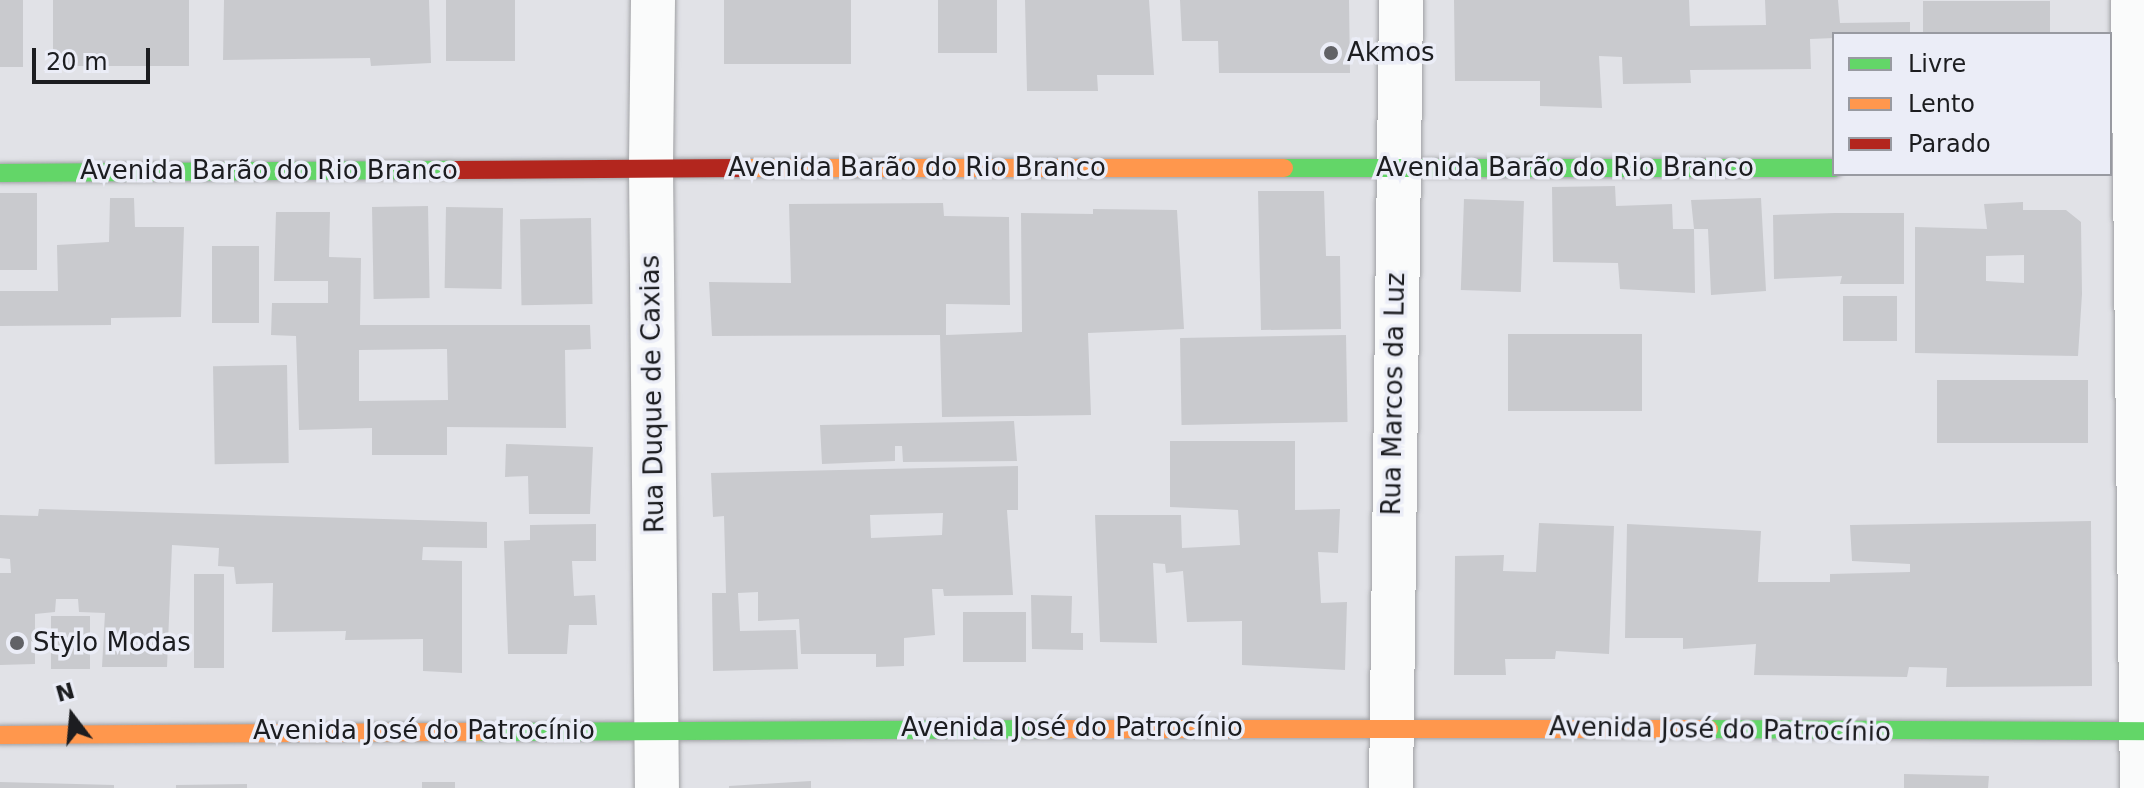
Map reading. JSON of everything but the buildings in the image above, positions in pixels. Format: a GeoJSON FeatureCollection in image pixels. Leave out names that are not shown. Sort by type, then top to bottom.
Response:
{"type":"FeatureCollection","features":[{"type":"Feature","properties":{"kind":"street","name":"Rua Duque de Caxias"},"geometry":{"type":"LineString","coordinates":[[653,0],[651,168],[657,788]]}},
{"type":"Feature","properties":{"kind":"street","name":"Rua Marcos da Luz"},"geometry":{"type":"LineString","coordinates":[[1391,788],[1401,0]]}},
{"type":"Feature","properties":{"kind":"street"},"geometry":{"type":"LineString","coordinates":[[2133,0],[2129,168],[2142,788]]}},
{"type":"Feature","properties":{"kind":"street","name":"Avenida Barão do Rio Branco"},"geometry":{"type":"LineString","coordinates":[[0,173],[651,168],[1832,168]]}},
{"type":"Feature","properties":{"kind":"street","name":"Avenida José do Patrocínio"},"geometry":{"type":"LineString","coordinates":[[0,735],[1391,727],[2143,731]]}},
{"type":"Feature","properties":{"kind":"traffic: fast"},"geometry":{"type":"LineString","coordinates":[[1284,168],[1832,168]]}},
{"type":"Feature","properties":{"kind":"traffic: fast"},"geometry":{"type":"LineString","coordinates":[[0,173],[453,170]]}},
{"type":"Feature","properties":{"kind":"traffic: fast"},"geometry":{"type":"LineString","coordinates":[[479,732],[1053,729]]}},
{"type":"Feature","properties":{"kind":"traffic: fast"},"geometry":{"type":"LineString","coordinates":[[1709,729],[2144,731]]}},
{"type":"Feature","properties":{"kind":"traffic: slow"},"geometry":{"type":"LineString","coordinates":[[740,168],[1284,168]]}},
{"type":"Feature","properties":{"kind":"traffic: slow"},"geometry":{"type":"LineString","coordinates":[[1053,729],[1709,729]]}},
{"type":"Feature","properties":{"kind":"traffic: slow"},"geometry":{"type":"LineString","coordinates":[[0,735],[479,732]]}},
{"type":"Feature","properties":{"kind":"traffic: jam"},"geometry":{"type":"LineString","coordinates":[[453,170],[740,168]]}},
{"type":"Feature","properties":{"kind":"place","name":"Akmos"},"geometry":{"type":"Point","coordinates":[1331,53]}},
{"type":"Feature","properties":{"kind":"place","name":"Stylo Modas"},"geometry":{"type":"Point","coordinates":[17,643]}}]}
